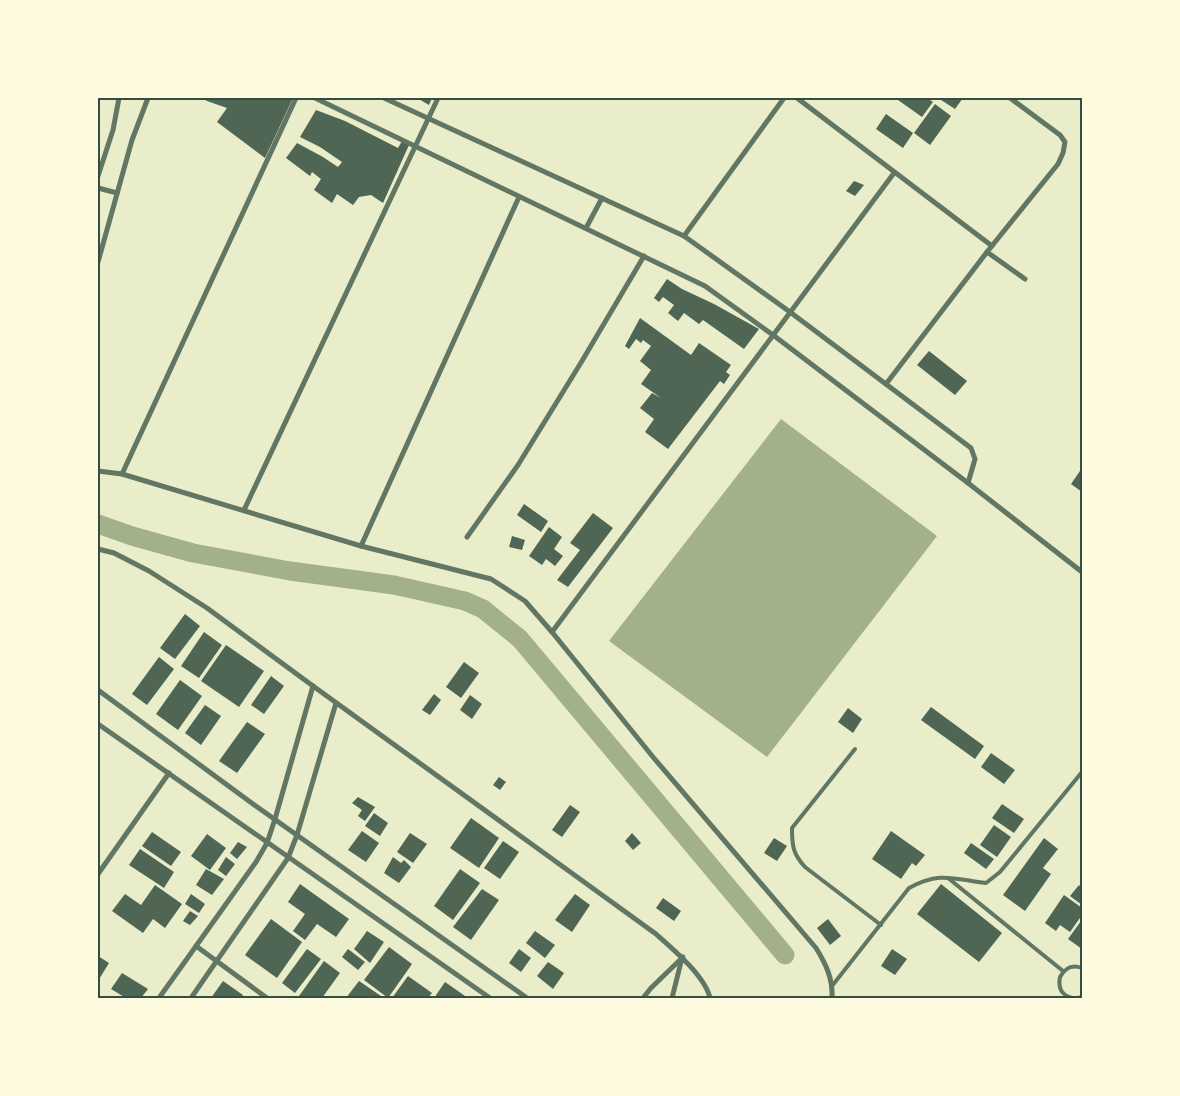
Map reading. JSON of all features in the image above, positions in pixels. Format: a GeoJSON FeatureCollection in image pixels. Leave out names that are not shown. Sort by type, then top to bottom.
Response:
{"type":"FeatureCollection","features":[{"type":"Feature","properties":{"kind":"street"},"geometry":{"type":"LineString","coordinates":[[98,176],[113,130],[119,98]]}},
{"type":"Feature","properties":{"kind":"street"},"geometry":{"type":"LineString","coordinates":[[98,262],[132,140],[148,98]]}},
{"type":"Feature","properties":{"kind":"street"},"geometry":{"type":"LineString","coordinates":[[122,474],[296,98]]}},
{"type":"Feature","properties":{"kind":"street"},"geometry":{"type":"LineString","coordinates":[[315,98],[705,286],[773,335],[1082,572]]}},
{"type":"Feature","properties":{"kind":"street"},"geometry":{"type":"LineString","coordinates":[[384,98],[684,236],[790,312],[971,448],[975,459],[968,483]]}},
{"type":"Feature","properties":{"kind":"street"},"geometry":{"type":"LineString","coordinates":[[244,510],[438,98]]}},
{"type":"Feature","properties":{"kind":"street"},"geometry":{"type":"LineString","coordinates":[[684,236],[784,98]]}},
{"type":"Feature","properties":{"kind":"street"},"geometry":{"type":"LineString","coordinates":[[797,98],[992,246]]}},
{"type":"Feature","properties":{"kind":"street"},"geometry":{"type":"LineString","coordinates":[[886,384],[987,252],[1058,164],[1063,154],[1065,142],[1060,134],[1010,98]]}},
{"type":"Feature","properties":{"kind":"street"},"geometry":{"type":"LineString","coordinates":[[552,632],[894,173]]}},
{"type":"Feature","properties":{"kind":"street"},"geometry":{"type":"LineString","coordinates":[[98,188],[117,193]]}},
{"type":"Feature","properties":{"kind":"street"},"geometry":{"type":"LineString","coordinates":[[361,546],[519,196]]}},
{"type":"Feature","properties":{"kind":"street"},"geometry":{"type":"LineString","coordinates":[[586,228],[602,198]]}},
{"type":"Feature","properties":{"kind":"street"},"geometry":{"type":"LineString","coordinates":[[987,252],[1024,280]]}},
{"type":"Feature","properties":{"kind":"street"},"geometry":{"type":"LineString","coordinates":[[467,537],[518,465],[644,256]]}},
{"type":"Feature","properties":{"kind":"street"},"geometry":{"type":"LineString","coordinates":[[98,472],[122,474],[361,546],[491,579],[525,601],[653,757],[816,948],[827,966],[832,986],[832,998]]}},
{"type":"Feature","properties":{"kind":"street"},"geometry":{"type":"LineString","coordinates":[[98,549],[114,553],[149,571],[190,597],[656,934],[683,957],[708,992],[710,998]]}},
{"type":"Feature","properties":{"kind":"street"},"geometry":{"type":"LineString","coordinates":[[159,998],[267,844],[313,686]]}},
{"type":"Feature","properties":{"kind":"street"},"geometry":{"type":"LineString","coordinates":[[98,690],[297,835],[527,998]]}},
{"type":"Feature","properties":{"kind":"street"},"geometry":{"type":"LineString","coordinates":[[191,998],[288,858],[297,835],[336,703]]}},
{"type":"Feature","properties":{"kind":"street"},"geometry":{"type":"LineString","coordinates":[[98,724],[487,998]]}},
{"type":"Feature","properties":{"kind":"street"},"geometry":{"type":"LineString","coordinates":[[98,874],[169,773]]}},
{"type":"Feature","properties":{"kind":"street"},"geometry":{"type":"LineString","coordinates":[[196,946],[267,998]]}},
{"type":"Feature","properties":{"kind":"street"},"geometry":{"type":"LineString","coordinates":[[643,998],[683,957]]}},
{"type":"Feature","properties":{"kind":"street"},"geometry":{"type":"LineString","coordinates":[[672,998],[683,957]]}},
{"type":"Feature","properties":{"kind":"street"},"geometry":{"type":"LineString","coordinates":[[648,998],[651,988]]}},
{"type":"Feature","properties":{"kind":"lane"},"geometry":{"type":"LineString","coordinates":[[855,749],[792,828],[792,843],[797,858],[805,867],[881,924]]}},
{"type":"Feature","properties":{"kind":"lane"},"geometry":{"type":"LineString","coordinates":[[832,986],[909,888],[924,880],[946,876],[986,883],[1000,872],[1082,772]]}},
{"type":"Feature","properties":{"kind":"lane"},"geometry":{"type":"LineString","coordinates":[[946,876],[1063,971]]}},
{"type":"Feature","properties":{"kind":"lane"},"geometry":{"type":"LineString","coordinates":[[1072,998],[1064,995],[1060,990],[1060,977],[1063,971],[1075,966],[1082,968]]}},
{"type":"Feature","properties":{"kind":"lane"},"geometry":{"type":"LineString","coordinates":[[1078,998],[1082,997]]}},
{"type":"Feature","properties":{"kind":"shaded area"},"geometry":{"type":"Polygon","coordinates":[[[781,419],[937,536],[767,757],[609,641],[781,419]]]}},
{"type":"Feature","properties":{"kind":"building"},"geometry":{"type":"Polygon","coordinates":[[[202,98],[293,98],[265,158],[217,122],[227,108],[202,98]]]}},
{"type":"Feature","properties":{"kind":"building"},"geometry":{"type":"Polygon","coordinates":[[[417,98],[432,98],[429,105],[417,98]]]}},
{"type":"Feature","properties":{"kind":"building"},"geometry":{"type":"Polygon","coordinates":[[[900,98],[927,98],[933,102],[922,117],[898,100],[900,98]]]}},
{"type":"Feature","properties":{"kind":"building"},"geometry":{"type":"Polygon","coordinates":[[[938,98],[963,98],[955,109],[938,98]]]}},
{"type":"Feature","properties":{"kind":"building"},"geometry":{"type":"Polygon","coordinates":[[[935,104],[951,116],[930,145],[914,133],[935,104]]]}},
{"type":"Feature","properties":{"kind":"building"},"geometry":{"type":"Polygon","coordinates":[[[316,110],[345,121],[398,148],[402,141],[409,145],[383,203],[371,195],[359,197],[353,205],[337,194],[332,203],[314,190],[321,179],[312,172],[310,176],[286,158],[297,143],[338,167],[342,162],[320,147],[300,137],[316,110]]]}},
{"type":"Feature","properties":{"kind":"building"},"geometry":{"type":"Polygon","coordinates":[[[886,114],[913,133],[903,148],[876,129],[886,114]]]}},
{"type":"Feature","properties":{"kind":"building"},"geometry":{"type":"Polygon","coordinates":[[[854,181],[864,185],[855,196],[846,191],[854,181]]]}},
{"type":"Feature","properties":{"kind":"building"},"geometry":{"type":"Polygon","coordinates":[[[667,279],[682,289],[759,329],[744,349],[703,320],[699,324],[684,313],[678,321],[668,313],[674,305],[663,297],[659,302],[654,298],[667,279]]]}},
{"type":"Feature","properties":{"kind":"building"},"geometry":{"type":"Polygon","coordinates":[[[640,318],[691,355],[699,343],[731,365],[726,372],[730,375],[724,384],[720,381],[668,449],[645,432],[654,419],[640,408],[652,393],[661,398],[641,384],[651,370],[640,361],[651,346],[643,340],[641,343],[636,339],[629,349],[625,346],[640,318]]]}},
{"type":"Feature","properties":{"kind":"building"},"geometry":{"type":"Polygon","coordinates":[[[929,351],[967,381],[955,395],[917,365],[929,351]]]}},
{"type":"Feature","properties":{"kind":"building"},"geometry":{"type":"Polygon","coordinates":[[[1082,468],[1082,492],[1071,484],[1082,468]]]}},
{"type":"Feature","properties":{"kind":"building"},"geometry":{"type":"Polygon","coordinates":[[[524,504],[548,521],[541,532],[517,515],[524,504]]]}},
{"type":"Feature","properties":{"kind":"building"},"geometry":{"type":"Polygon","coordinates":[[[593,513],[613,528],[568,587],[557,580],[580,550],[570,543],[593,513]]]}},
{"type":"Feature","properties":{"kind":"building"},"geometry":{"type":"Polygon","coordinates":[[[549,527],[562,537],[554,549],[563,556],[555,566],[546,559],[542,565],[529,556],[549,527]]]}},
{"type":"Feature","properties":{"kind":"building"},"geometry":{"type":"Polygon","coordinates":[[[512,536],[525,540],[522,550],[509,547],[512,536]]]}},
{"type":"Feature","properties":{"kind":"building"},"geometry":{"type":"Polygon","coordinates":[[[185,614],[200,626],[175,659],[160,648],[185,614]]]}},
{"type":"Feature","properties":{"kind":"building"},"geometry":{"type":"Polygon","coordinates":[[[204,632],[222,645],[199,678],[181,666],[204,632]]]}},
{"type":"Feature","properties":{"kind":"building"},"geometry":{"type":"Polygon","coordinates":[[[226,645],[264,671],[239,707],[201,681],[226,645]]]}},
{"type":"Feature","properties":{"kind":"building"},"geometry":{"type":"Polygon","coordinates":[[[159,657],[174,669],[147,705],[132,694],[159,657]]]}},
{"type":"Feature","properties":{"kind":"building"},"geometry":{"type":"Polygon","coordinates":[[[464,662],[479,673],[461,698],[446,687],[464,662]]]}},
{"type":"Feature","properties":{"kind":"building"},"geometry":{"type":"Polygon","coordinates":[[[271,676],[284,686],[264,714],[251,705],[271,676]]]}},
{"type":"Feature","properties":{"kind":"building"},"geometry":{"type":"Polygon","coordinates":[[[180,680],[202,696],[178,730],[156,714],[180,680]]]}},
{"type":"Feature","properties":{"kind":"building"},"geometry":{"type":"Polygon","coordinates":[[[434,694],[441,700],[430,715],[422,710],[434,694]]]}},
{"type":"Feature","properties":{"kind":"building"},"geometry":{"type":"Polygon","coordinates":[[[470,695],[482,704],[472,719],[460,710],[470,695]]]}},
{"type":"Feature","properties":{"kind":"building"},"geometry":{"type":"Polygon","coordinates":[[[205,705],[221,716],[201,745],[185,733],[205,705]]]}},
{"type":"Feature","properties":{"kind":"building"},"geometry":{"type":"Polygon","coordinates":[[[931,707],[984,746],[975,759],[921,720],[931,707]]]}},
{"type":"Feature","properties":{"kind":"building"},"geometry":{"type":"Polygon","coordinates":[[[848,708],[862,719],[853,733],[838,722],[848,708]]]}},
{"type":"Feature","properties":{"kind":"building"},"geometry":{"type":"Polygon","coordinates":[[[247,722],[265,734],[237,773],[219,761],[247,722]]]}},
{"type":"Feature","properties":{"kind":"building"},"geometry":{"type":"Polygon","coordinates":[[[991,753],[1015,770],[1004,784],[981,767],[991,753]]]}},
{"type":"Feature","properties":{"kind":"building"},"geometry":{"type":"Polygon","coordinates":[[[499,777],[506,782],[500,790],[493,785],[499,777]]]}},
{"type":"Feature","properties":{"kind":"building"},"geometry":{"type":"Polygon","coordinates":[[[358,797],[375,807],[365,821],[358,816],[362,810],[352,803],[358,797]]]}},
{"type":"Feature","properties":{"kind":"building"},"geometry":{"type":"Polygon","coordinates":[[[1002,804],[1024,819],[1014,833],[992,818],[1002,804]]]}},
{"type":"Feature","properties":{"kind":"building"},"geometry":{"type":"Polygon","coordinates":[[[570,805],[580,812],[562,837],[552,830],[570,805]]]}},
{"type":"Feature","properties":{"kind":"building"},"geometry":{"type":"Polygon","coordinates":[[[374,813],[388,823],[380,836],[365,826],[374,813]]]}},
{"type":"Feature","properties":{"kind":"building"},"geometry":{"type":"Polygon","coordinates":[[[471,818],[499,838],[479,868],[450,848],[471,818]]]}},
{"type":"Feature","properties":{"kind":"building"},"geometry":{"type":"Polygon","coordinates":[[[994,825],[1011,837],[997,857],[980,845],[994,825]]]}},
{"type":"Feature","properties":{"kind":"building"},"geometry":{"type":"Polygon","coordinates":[[[362,831],[379,843],[366,862],[348,850],[362,831]]]}},
{"type":"Feature","properties":{"kind":"building"},"geometry":{"type":"Polygon","coordinates":[[[891,831],[925,855],[916,866],[912,863],[901,879],[872,859],[891,831]]]}},
{"type":"Feature","properties":{"kind":"building"},"geometry":{"type":"Polygon","coordinates":[[[152,832],[181,852],[171,866],[142,846],[152,832]]]}},
{"type":"Feature","properties":{"kind":"building"},"geometry":{"type":"Polygon","coordinates":[[[410,833],[427,844],[413,863],[397,852],[410,833]]]}},
{"type":"Feature","properties":{"kind":"building"},"geometry":{"type":"Polygon","coordinates":[[[632,833],[641,843],[633,850],[625,841],[632,833]]]}},
{"type":"Feature","properties":{"kind":"building"},"geometry":{"type":"Polygon","coordinates":[[[207,834],[226,848],[210,870],[191,856],[207,834]]]}},
{"type":"Feature","properties":{"kind":"building"},"geometry":{"type":"Polygon","coordinates":[[[774,838],[787,846],[777,861],[764,853],[774,838]]]}},
{"type":"Feature","properties":{"kind":"building"},"geometry":{"type":"Polygon","coordinates":[[[1044,838],[1058,849],[1043,868],[1051,874],[1025,911],[1003,895],[1044,838]]]}},
{"type":"Feature","properties":{"kind":"building"},"geometry":{"type":"Polygon","coordinates":[[[503,841],[519,852],[500,879],[484,868],[503,841]]]}},
{"type":"Feature","properties":{"kind":"building"},"geometry":{"type":"Polygon","coordinates":[[[238,842],[247,847],[237,859],[230,853],[238,842]]]}},
{"type":"Feature","properties":{"kind":"building"},"geometry":{"type":"Polygon","coordinates":[[[971,843],[994,859],[986,869],[964,853],[971,843]]]}},
{"type":"Feature","properties":{"kind":"building"},"geometry":{"type":"Polygon","coordinates":[[[140,849],[174,872],[164,888],[129,865],[140,849]]]}},
{"type":"Feature","properties":{"kind":"building"},"geometry":{"type":"Polygon","coordinates":[[[226,857],[235,864],[226,876],[218,870],[226,857]]]}},
{"type":"Feature","properties":{"kind":"building"},"geometry":{"type":"Polygon","coordinates":[[[393,857],[401,863],[404,860],[411,867],[399,883],[384,873],[393,857]]]}},
{"type":"Feature","properties":{"kind":"building"},"geometry":{"type":"Polygon","coordinates":[[[206,869],[224,879],[212,895],[196,885],[206,869]]]}},
{"type":"Feature","properties":{"kind":"building"},"geometry":{"type":"Polygon","coordinates":[[[460,869],[480,883],[453,920],[434,906],[460,869]]]}},
{"type":"Feature","properties":{"kind":"building"},"geometry":{"type":"Polygon","coordinates":[[[300,884],[349,919],[336,937],[317,924],[305,940],[293,931],[305,914],[288,902],[300,884]]]}},
{"type":"Feature","properties":{"kind":"building"},"geometry":{"type":"Polygon","coordinates":[[[941,884],[1002,933],[979,962],[917,914],[941,884]]]}},
{"type":"Feature","properties":{"kind":"building"},"geometry":{"type":"Polygon","coordinates":[[[155,885],[182,904],[165,928],[153,919],[143,933],[112,911],[125,894],[141,905],[155,885]]]}},
{"type":"Feature","properties":{"kind":"building"},"geometry":{"type":"Polygon","coordinates":[[[1079,885],[1082,888],[1082,905],[1070,896],[1079,885]]]}},
{"type":"Feature","properties":{"kind":"building"},"geometry":{"type":"Polygon","coordinates":[[[482,889],[499,900],[471,940],[453,927],[482,889]]]}},
{"type":"Feature","properties":{"kind":"building"},"geometry":{"type":"Polygon","coordinates":[[[191,894],[205,904],[199,913],[185,904],[191,894]]]}},
{"type":"Feature","properties":{"kind":"building"},"geometry":{"type":"Polygon","coordinates":[[[575,894],[590,905],[572,932],[555,920],[575,894]]]}},
{"type":"Feature","properties":{"kind":"building"},"geometry":{"type":"Polygon","coordinates":[[[1064,895],[1082,908],[1082,915],[1070,932],[1060,925],[1056,931],[1045,923],[1064,895]]]}},
{"type":"Feature","properties":{"kind":"building"},"geometry":{"type":"Polygon","coordinates":[[[663,898],[681,911],[674,921],[656,908],[663,898]]]}},
{"type":"Feature","properties":{"kind":"building"},"geometry":{"type":"Polygon","coordinates":[[[190,911],[198,916],[190,925],[183,921],[190,911]]]}},
{"type":"Feature","properties":{"kind":"building"},"geometry":{"type":"Polygon","coordinates":[[[271,919],[302,942],[277,978],[245,955],[271,919]]]}},
{"type":"Feature","properties":{"kind":"building"},"geometry":{"type":"Polygon","coordinates":[[[828,919],[841,936],[830,945],[817,928],[828,919]]]}},
{"type":"Feature","properties":{"kind":"building"},"geometry":{"type":"Polygon","coordinates":[[[1082,922],[1082,949],[1068,939],[1082,922]]]}},
{"type":"Feature","properties":{"kind":"building"},"geometry":{"type":"Polygon","coordinates":[[[367,931],[384,942],[370,963],[354,949],[367,931]]]}},
{"type":"Feature","properties":{"kind":"building"},"geometry":{"type":"Polygon","coordinates":[[[535,931],[555,945],[545,958],[526,943],[535,931]]]}},
{"type":"Feature","properties":{"kind":"building"},"geometry":{"type":"Polygon","coordinates":[[[389,947],[412,964],[388,998],[364,980],[389,947]]]}},
{"type":"Feature","properties":{"kind":"building"},"geometry":{"type":"Polygon","coordinates":[[[307,949],[321,959],[295,993],[282,983],[307,949]]]}},
{"type":"Feature","properties":{"kind":"building"},"geometry":{"type":"Polygon","coordinates":[[[348,949],[365,962],[358,970],[342,957],[348,949]]]}},
{"type":"Feature","properties":{"kind":"building"},"geometry":{"type":"Polygon","coordinates":[[[519,949],[531,958],[521,972],[509,963],[519,949]]]}},
{"type":"Feature","properties":{"kind":"building"},"geometry":{"type":"Polygon","coordinates":[[[892,949],[907,959],[895,975],[881,966],[892,949]]]}},
{"type":"Feature","properties":{"kind":"building"},"geometry":{"type":"Polygon","coordinates":[[[98,956],[109,963],[98,981],[98,956]]]}},
{"type":"Feature","properties":{"kind":"building"},"geometry":{"type":"Polygon","coordinates":[[[324,961],[340,973],[322,998],[302,998],[299,996],[324,961]]]}},
{"type":"Feature","properties":{"kind":"building"},"geometry":{"type":"Polygon","coordinates":[[[548,962],[564,973],[553,989],[537,976],[548,962]]]}},
{"type":"Feature","properties":{"kind":"building"},"geometry":{"type":"Polygon","coordinates":[[[122,973],[148,989],[141,998],[126,998],[111,989],[122,973]]]}},
{"type":"Feature","properties":{"kind":"building"},"geometry":{"type":"Polygon","coordinates":[[[408,976],[432,993],[428,998],[392,998],[408,976]]]}},
{"type":"Feature","properties":{"kind":"building"},"geometry":{"type":"Polygon","coordinates":[[[223,981],[243,995],[241,998],[211,998],[223,981]]]}},
{"type":"Feature","properties":{"kind":"building"},"geometry":{"type":"Polygon","coordinates":[[[359,981],[384,998],[346,998],[359,981]]]}},
{"type":"Feature","properties":{"kind":"building"},"geometry":{"type":"Polygon","coordinates":[[[445,982],[468,998],[434,998],[445,982]]]}},
{"type":"Feature","properties":{"kind":"waterway"},"geometry":{"type":"LineString","coordinates":[[98,524],[132,536],[193,553],[290,571],[394,585],[465,601],[483,609],[520,639],[785,955]]}}]}
